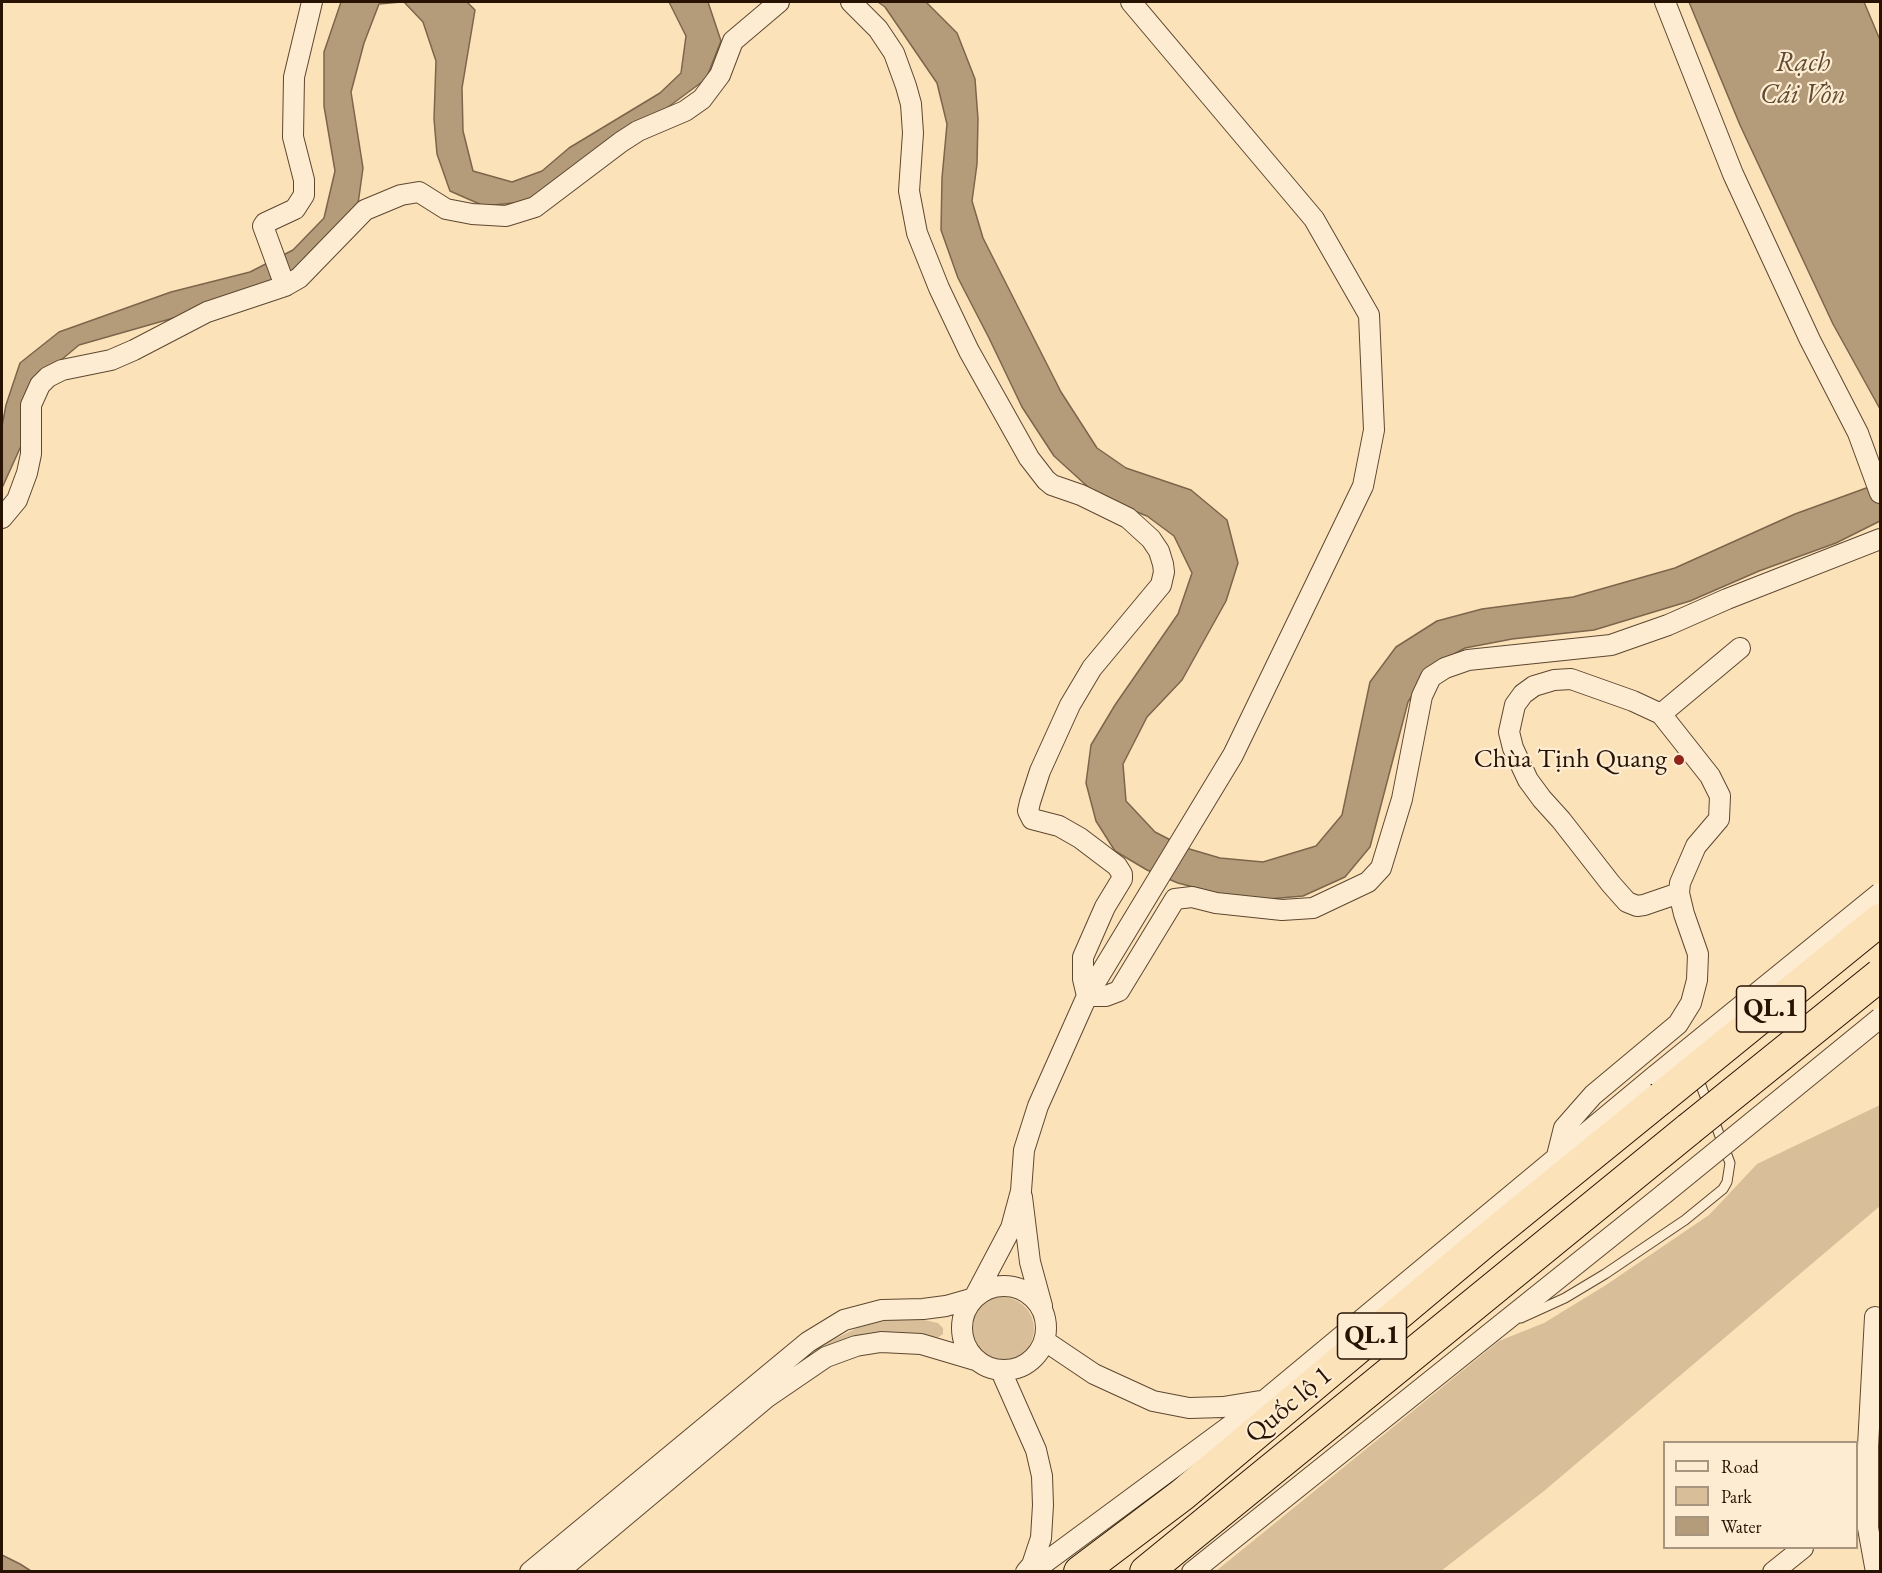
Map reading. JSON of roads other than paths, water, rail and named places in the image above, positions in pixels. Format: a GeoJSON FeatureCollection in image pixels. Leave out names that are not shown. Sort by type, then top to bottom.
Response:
{"type":"FeatureCollection","features":[{"type":"Feature","properties":{"kind":"highway","name":"QL.1"},"geometry":{"type":"LineString","coordinates":[[1659,1086],[1881,920]]}},
{"type":"Feature","properties":{"kind":"highway","name":"Quốc lộ 1"},"geometry":{"type":"LineString","coordinates":[[1146,1572],[1881,975]]}},
{"type":"Feature","properties":{"kind":"highway","name":"Quốc lộ 1"},"geometry":{"type":"LineString","coordinates":[[1080,1571],[1182,1494],[1485,1242],[1659,1086]]}},
{"type":"Feature","properties":{"kind":"highway"},"geometry":{"type":"LineString","coordinates":[[1265,1400],[1485,1242]]}},
{"type":"Feature","properties":{"kind":"highway"},"geometry":{"type":"LineString","coordinates":[[1162,1572],[1219,1512]]}},
{"type":"Feature","properties":{"kind":"street"},"geometry":{"type":"LineString","coordinates":[[284,284],[263,229],[264,224],[295,209],[304,195],[304,180],[293,137],[294,77],[312,2]]}},
{"type":"Feature","properties":{"kind":"street"},"geometry":{"type":"LineString","coordinates":[[2,518],[17,500],[27,473],[31,454],[32,405],[38,388],[48,377],[62,370],[111,360],[207,312],[299,278],[370,206],[401,195],[419,192],[446,209],[472,214],[506,216],[535,207],[621,142],[647,127],[685,111],[702,99],[720,75],[733,40],[779,2]]}},
{"type":"Feature","properties":{"kind":"street"},"geometry":{"type":"LineString","coordinates":[[851,2],[878,29],[894,53],[906,86],[913,133],[909,191],[917,233],[939,288],[980,371],[1029,458],[1046,480],[1052,485],[1081,495],[1128,518],[1151,539],[1159,551],[1163,564],[1161,585],[1092,668],[1070,705],[1040,771],[1028,811],[1032,819],[1059,826],[1080,838],[1117,866],[1122,874],[1122,879],[1096,926],[1083,957],[1083,979],[1087,996]]}},
{"type":"Feature","properties":{"kind":"street"},"geometry":{"type":"LineString","coordinates":[[1021,1191],[1030,1262],[1047,1327],[1045,1341],[1038,1354],[1028,1364],[1015,1370],[1001,1371],[987,1368],[975,1360],[966,1349],[962,1336],[962,1322],[966,1309],[1011,1228],[1021,1191],[1024,1150],[1038,1106],[1087,996],[1233,755],[1363,486],[1374,430],[1369,315],[1314,219],[1131,2]]}},
{"type":"Feature","properties":{"kind":"street"},"geometry":{"type":"LineString","coordinates":[[1665,2],[1733,174],[1810,340],[1858,433],[1877,486]]}},
{"type":"Feature","properties":{"kind":"street"},"geometry":{"type":"LineString","coordinates":[[1087,996],[1106,996],[1119,991],[1175,899],[1192,897],[1216,903],[1282,910],[1313,908],[1368,882],[1381,868],[1402,799],[1422,696],[1431,677],[1445,668],[1467,660],[1611,645],[1668,625],[1726,599],[1881,539]]}},
{"type":"Feature","properties":{"kind":"street"},"geometry":{"type":"LineString","coordinates":[[1661,714],[1740,648]]}},
{"type":"Feature","properties":{"kind":"street"},"geometry":{"type":"LineString","coordinates":[[1557,1156],[1564,1128],[1593,1095],[1678,1024],[1691,1003],[1697,980],[1698,954],[1684,914],[1679,893],[1680,883],[1696,846],[1719,819],[1721,809],[1720,796],[1710,776],[1661,714],[1633,701],[1571,679],[1554,680],[1534,686],[1515,705],[1509,732],[1513,748],[1528,780],[1627,902],[1637,906],[1644,905],[1679,893]]}},
{"type":"Feature","properties":{"kind":"street"},"geometry":{"type":"LineString","coordinates":[[1032,1572],[1265,1400],[1557,1156],[1659,1086],[1881,893]]}},
{"type":"Feature","properties":{"kind":"street"},"geometry":{"type":"LineString","coordinates":[[1192,1572],[1881,1018]]}},
{"type":"Feature","properties":{"kind":"street"},"geometry":{"type":"LineString","coordinates":[[530,1572],[808,1342],[844,1320],[882,1310],[934,1307],[974,1298],[986,1290],[999,1286],[1013,1287],[1026,1292],[1037,1301],[1044,1313]]}},
{"type":"Feature","properties":{"kind":"street"},"geometry":{"type":"LineString","coordinates":[[1875,1317],[1868,1446],[1862,1500],[1876,1572]]}},
{"type":"Feature","properties":{"kind":"street"},"geometry":{"type":"LineString","coordinates":[[1045,1341],[1094,1374],[1153,1401],[1189,1408],[1223,1407],[1265,1400]]}},
{"type":"Feature","properties":{"kind":"street"},"geometry":{"type":"LineString","coordinates":[[558,1572],[766,1398],[826,1357],[856,1346],[881,1342],[921,1344],[975,1360]]}},
{"type":"Feature","properties":{"kind":"street"},"geometry":{"type":"LineString","coordinates":[[1001,1371],[1036,1450],[1042,1476],[1041,1538],[1032,1565],[1026,1572]]}},
{"type":"Feature","properties":{"kind":"street"},"geometry":{"type":"LineString","coordinates":[[1773,1572],[1802,1549]]}},
{"type":"Feature","properties":{"kind":"lane"},"geometry":{"type":"LineString","coordinates":[[1494,1330],[1565,1298],[1605,1274],[1685,1220],[1723,1189],[1730,1163],[1678,1024]]}},
{"type":"Feature","properties":{"kind":"water"},"geometry":{"type":"Polygon","coordinates":[[[341,2],[401,2],[379,4],[364,43],[351,92],[363,168],[358,204],[289,278],[219,305],[79,345],[48,371],[26,401],[21,446],[2,488],[2,426],[6,405],[20,363],[59,332],[171,292],[250,272],[293,250],[324,218],[335,171],[324,106],[324,52],[341,2]]]}},
{"type":"Feature","properties":{"kind":"water"},"geometry":{"type":"Polygon","coordinates":[[[404,2],[467,2],[475,10],[462,88],[463,131],[473,171],[512,182],[542,171],[569,148],[660,93],[681,73],[686,36],[669,2],[708,2],[721,41],[706,79],[656,116],[532,201],[484,206],[450,191],[437,154],[434,119],[436,61],[423,22],[404,2]]]}},
{"type":"Feature","properties":{"kind":"water"},"geometry":{"type":"Polygon","coordinates":[[[878,2],[926,2],[957,33],[975,79],[978,119],[977,164],[972,201],[983,238],[1061,392],[1097,448],[1126,468],[1191,490],[1227,520],[1238,563],[1226,601],[1182,680],[1147,717],[1123,764],[1126,801],[1155,832],[1186,848],[1220,858],[1263,862],[1316,846],[1342,815],[1370,682],[1396,647],[1437,621],[1482,609],[1573,597],[1675,568],[1795,514],[1880,483],[1880,521],[1836,543],[1759,571],[1690,601],[1594,630],[1512,639],[1465,648],[1429,668],[1408,702],[1370,847],[1345,877],[1303,896],[1246,901],[1178,883],[1147,870],[1115,851],[1096,821],[1086,783],[1091,745],[1115,705],[1178,614],[1192,573],[1174,536],[1147,516],[1099,497],[1054,456],[1022,407],[958,278],[941,230],[942,178],[947,124],[937,83],[885,7],[878,2]]]}},
{"type":"Feature","properties":{"kind":"water","name":"Rạch Cái Vồn"},"geometry":{"type":"Polygon","coordinates":[[[1689,2],[1864,2],[1880,40],[1880,409],[1833,324],[1740,125],[1689,2]]]}},
{"type":"Feature","properties":{"kind":"water"},"geometry":{"type":"Polygon","coordinates":[[[2,1555],[20,1564],[31,1571],[2,1571],[2,1555]]]}},
{"type":"Feature","properties":{"kind":"place","name":"Chùa Tịnh Quang"},"geometry":{"type":"Point","coordinates":[1679,760]}}]}
